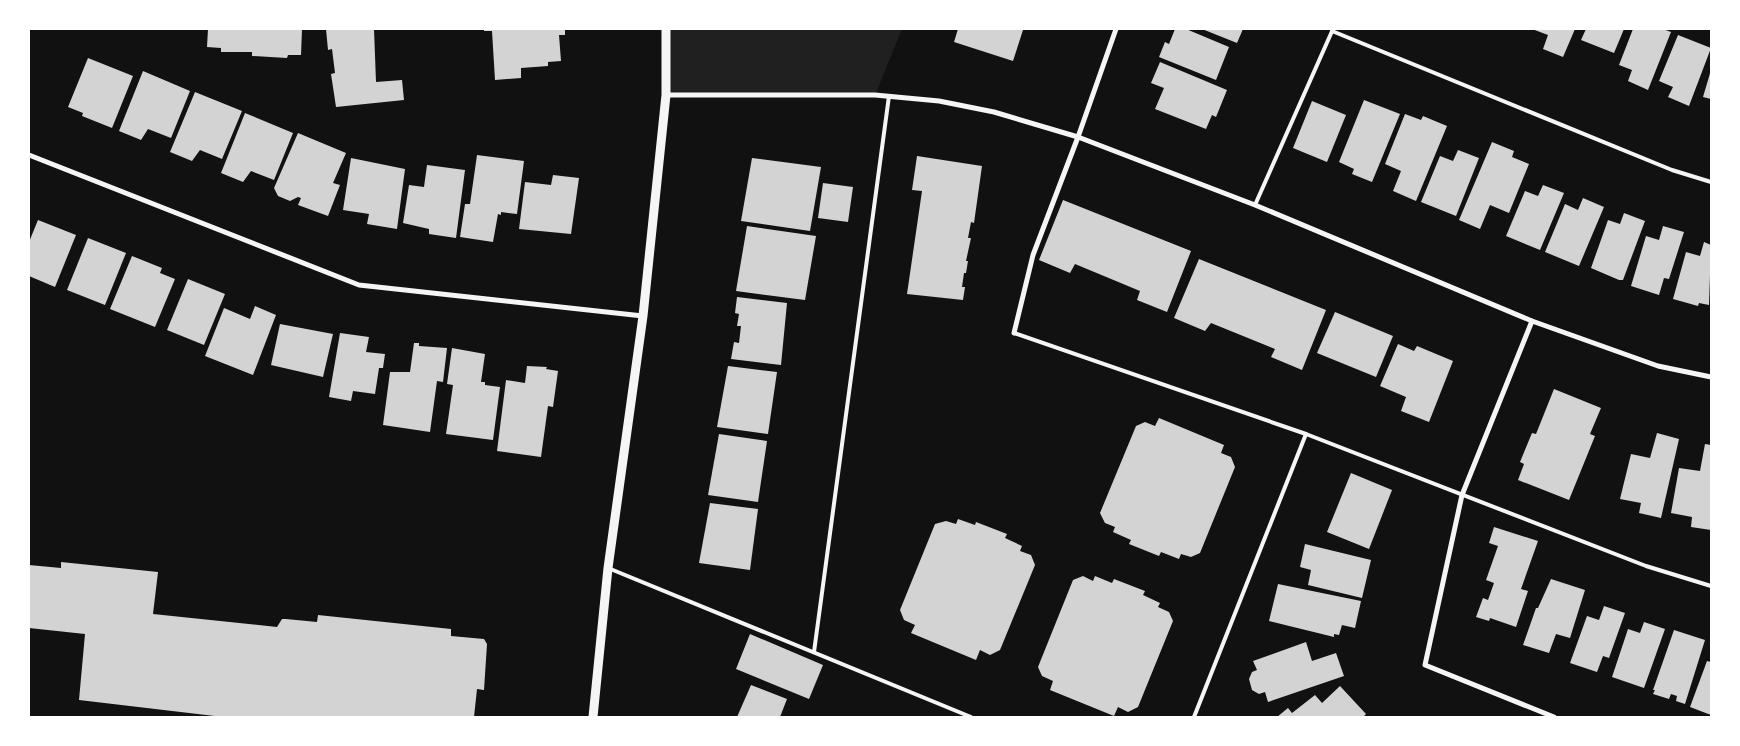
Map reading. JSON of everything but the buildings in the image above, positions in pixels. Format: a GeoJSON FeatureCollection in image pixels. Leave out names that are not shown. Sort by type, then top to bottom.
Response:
{"type":"FeatureCollection","features":[{"type":"Feature","properties":{"kind":"street"},"geometry":{"type":"LineString","coordinates":[[593,717],[608,568],[643,316],[666,95],[666,29]]}},
{"type":"Feature","properties":{"kind":"street"},"geometry":{"type":"LineString","coordinates":[[1014,333],[1033,255],[1078,137],[1116,29]]}},
{"type":"Feature","properties":{"kind":"street"},"geometry":{"type":"LineString","coordinates":[[666,95],[889,96],[939,101],[994,112],[1078,137],[1255,205],[1532,321],[1658,366],[1711,377]]}},
{"type":"Feature","properties":{"kind":"street"},"geometry":{"type":"LineString","coordinates":[[29,154],[360,285],[643,316]]}},
{"type":"Feature","properties":{"kind":"street"},"geometry":{"type":"LineString","coordinates":[[1532,321],[1462,495],[1448,550],[1426,665],[1554,717]]}},
{"type":"Feature","properties":{"kind":"lane"},"geometry":{"type":"LineString","coordinates":[[1255,205],[1333,30],[1672,170],[1711,182]]}},
{"type":"Feature","properties":{"kind":"lane"},"geometry":{"type":"LineString","coordinates":[[814,652],[889,96]]}},
{"type":"Feature","properties":{"kind":"lane"},"geometry":{"type":"LineString","coordinates":[[1014,333],[1306,434],[1646,566],[1711,586]]}},
{"type":"Feature","properties":{"kind":"lane"},"geometry":{"type":"LineString","coordinates":[[1194,717],[1306,434]]}},
{"type":"Feature","properties":{"kind":"lane"},"geometry":{"type":"LineString","coordinates":[[608,568],[971,717]]}},
{"type":"Feature","properties":{"kind":"shaded area"},"geometry":{"type":"Polygon","coordinates":[[[666,29],[902,29],[875,95],[666,95],[666,29]]]}}]}
